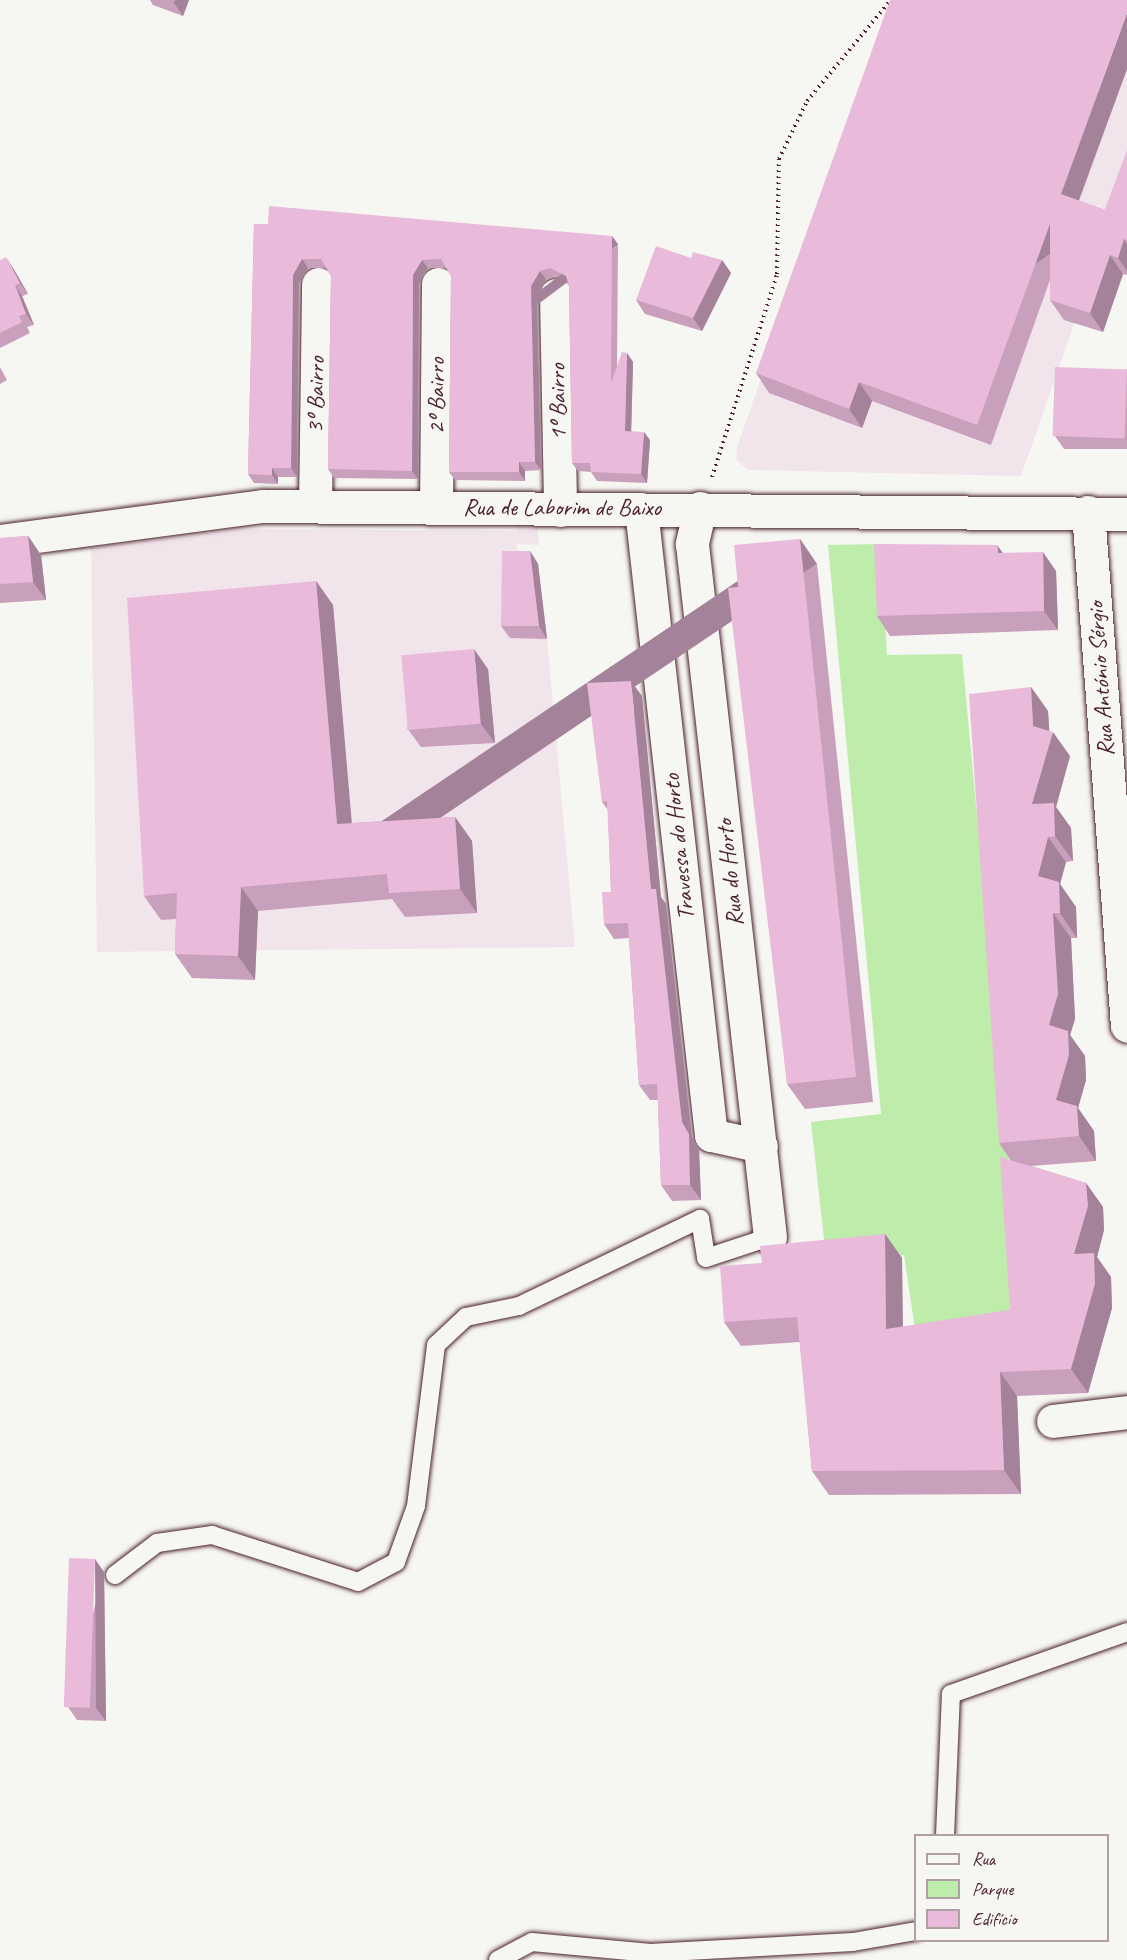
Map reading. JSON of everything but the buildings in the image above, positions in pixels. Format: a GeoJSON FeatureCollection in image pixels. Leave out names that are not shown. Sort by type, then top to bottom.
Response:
{"type":"FeatureCollection","features":[{"type":"Feature","properties":{"kind":"street","name":"3º Bairro"},"geometry":{"type":"LineString","coordinates":[[315,506],[318,284]]}},
{"type":"Feature","properties":{"kind":"street","name":"2º Bairro"},"geometry":{"type":"LineString","coordinates":[[436,508],[438,284]]}},
{"type":"Feature","properties":{"kind":"street","name":"1º Bairro"},"geometry":{"type":"LineString","coordinates":[[556,295],[560,510]]}},
{"type":"Feature","properties":{"kind":"street","name":"Rua de Laborim de Baixo"},"geometry":{"type":"LineString","coordinates":[[0,541],[193,512],[315,506],[1127,514]]}},
{"type":"Feature","properties":{"kind":"street","name":"Rua do Horto"},"geometry":{"type":"LineString","coordinates":[[700,508],[692,544],[770,1237]]}},
{"type":"Feature","properties":{"kind":"street","name":"Travessa do Horto"},"geometry":{"type":"LineString","coordinates":[[641,509],[711,1135],[761,1146]]}},
{"type":"Feature","properties":{"kind":"street","name":"Rua António Sérgio"},"geometry":{"type":"LineString","coordinates":[[1088,512],[1127,1026]]}},
{"type":"Feature","properties":{"kind":"street"},"geometry":{"type":"LineString","coordinates":[[1053,1421],[1127,1412]]}},
{"type":"Feature","properties":{"kind":"lane"},"geometry":{"type":"LineString","coordinates":[[115,1575],[157,1543],[212,1535],[358,1582],[396,1562],[416,1506],[436,1345],[466,1317],[519,1306],[700,1219],[706,1258],[770,1237]]}},
{"type":"Feature","properties":{"kind":"lane"},"geometry":{"type":"LineString","coordinates":[[945,1834],[951,1694],[1127,1632]]}},
{"type":"Feature","properties":{"kind":"lane"},"geometry":{"type":"LineString","coordinates":[[498,1960],[532,1942],[650,1953],[853,1942],[914,1931]]}},
{"type":"Feature","properties":{"kind":"path"},"geometry":{"type":"LineString","coordinates":[[700,508],[777,274],[779,159],[807,101],[891,0]]}},
{"type":"Feature","properties":{"kind":"shaded area"},"geometry":{"type":"Polygon","coordinates":[[[1127,0],[1127,275],[1095,264],[1021,476],[748,470],[736,459],[737,448],[781,320],[1127,0]]]}},
{"type":"Feature","properties":{"kind":"shaded area"},"geometry":{"type":"Polygon","coordinates":[[[517,522],[537,522],[539,545],[517,544],[516,563],[547,639],[575,947],[97,952],[91,548],[244,529],[517,531],[517,522]]]}},
{"type":"Feature","properties":{"kind":"green space"},"geometry":{"type":"Polygon","coordinates":[[[881,544],[887,655],[962,654],[1024,1324],[917,1342],[904,1255],[827,1266],[811,1122],[881,1114],[828,545],[881,544]]]}}]}
